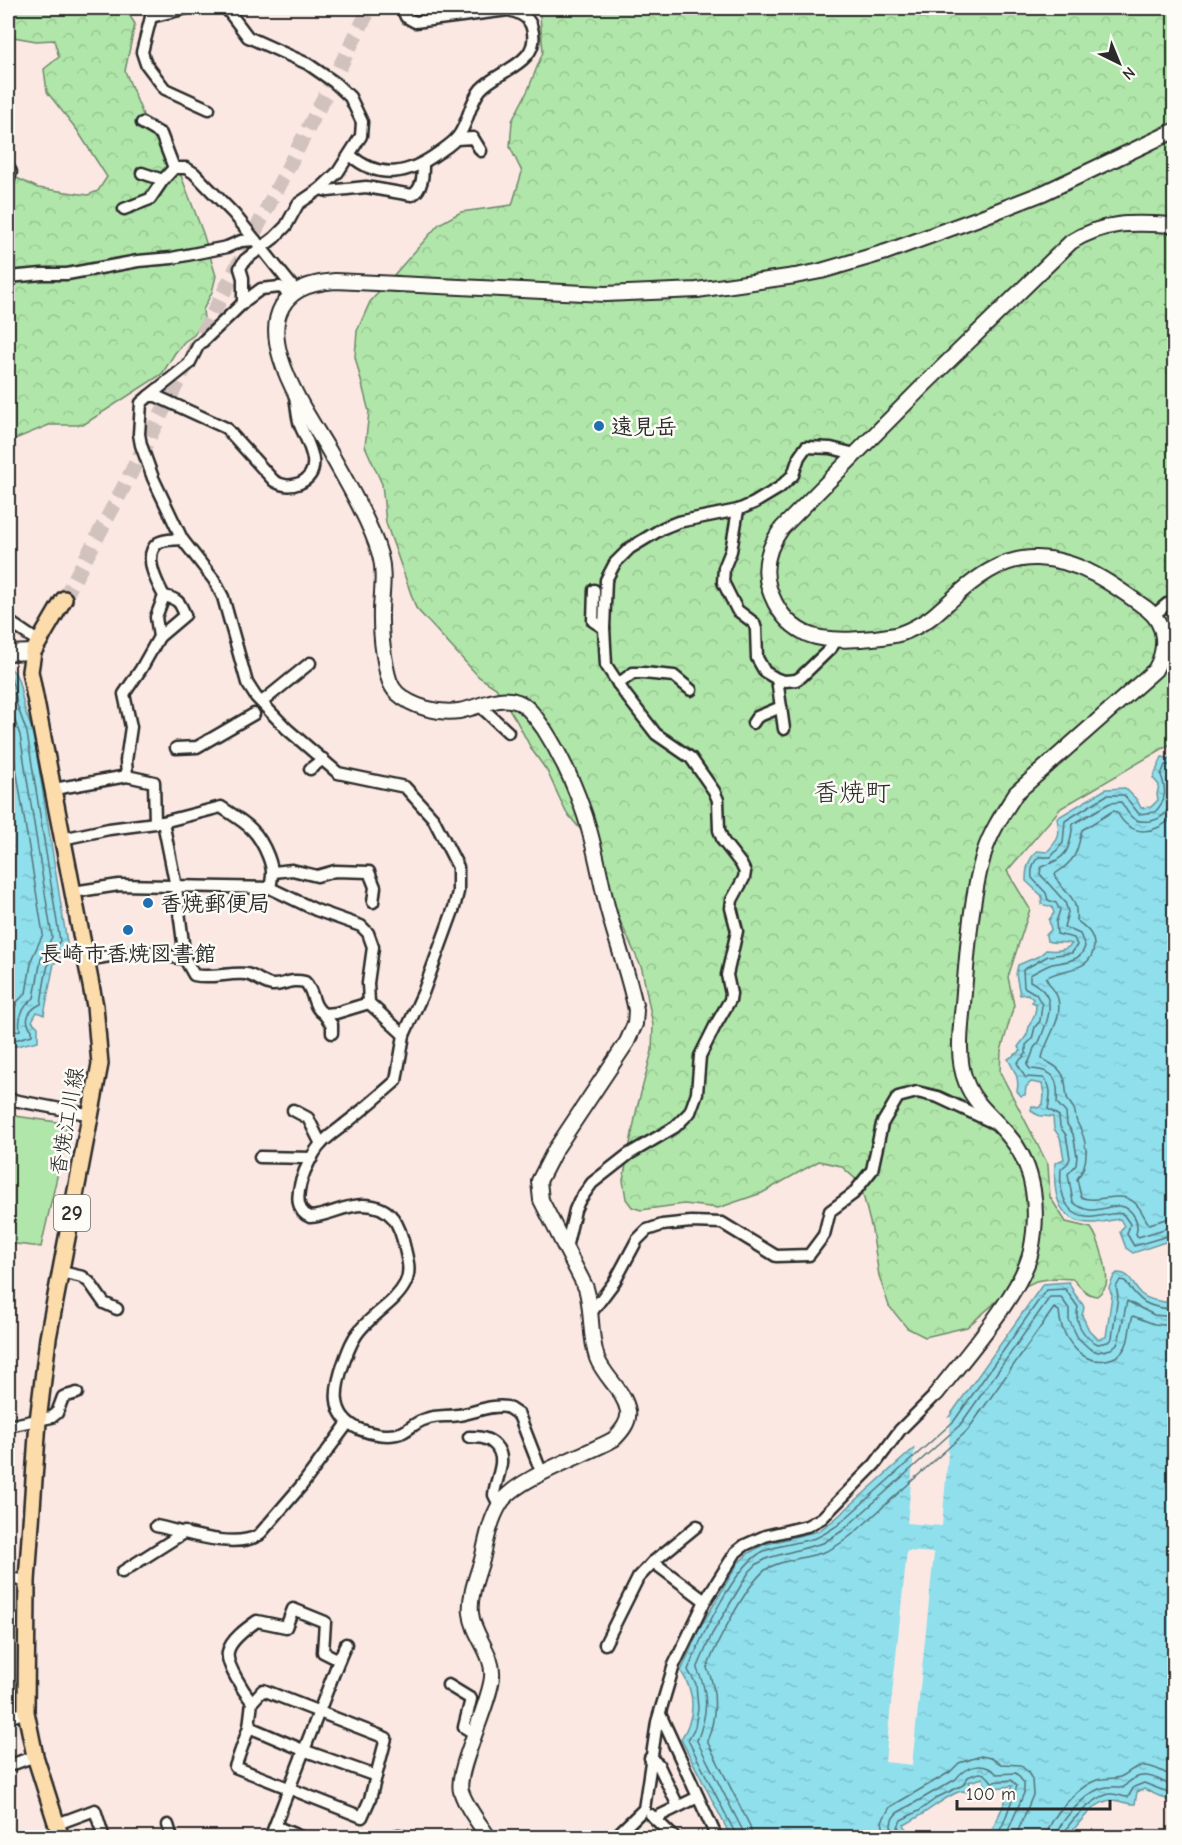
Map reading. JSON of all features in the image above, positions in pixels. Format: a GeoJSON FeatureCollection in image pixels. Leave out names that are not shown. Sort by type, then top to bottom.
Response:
{"type":"FeatureCollection","features":[{"type":"Feature","properties":{"kind":"main road","name":"香焼江川線"},"geometry":{"type":"LineString","coordinates":[[59,1831],[35,1756],[26,1712],[27,1581],[38,1421],[48,1338],[100,1065],[95,1006],[31,678],[30,664],[36,647],[64,599]]}},
{"type":"Feature","properties":{"kind":"street"},"geometry":{"type":"LineString","coordinates":[[187,8],[152,12],[142,52],[146,64],[165,89],[209,109]]}},
{"type":"Feature","properties":{"kind":"street"},"geometry":{"type":"LineString","coordinates":[[226,8],[248,37],[308,64],[334,82],[350,97],[359,114],[362,130],[350,155],[338,172],[320,189],[298,204],[286,226],[258,244],[245,260],[240,268],[243,278],[243,303]]}},
{"type":"Feature","properties":{"kind":"street"},"geometry":{"type":"LineString","coordinates":[[350,155],[363,166],[380,171],[410,170],[423,164],[456,139],[479,91],[502,73],[520,63],[530,51],[533,34],[531,23],[524,16],[508,10],[415,22],[406,17],[402,8]]}},
{"type":"Feature","properties":{"kind":"street"},"geometry":{"type":"LineString","coordinates":[[142,123],[161,134],[174,168]]}},
{"type":"Feature","properties":{"kind":"street"},"geometry":{"type":"LineString","coordinates":[[489,1838],[464,1799],[460,1787],[462,1771],[488,1699],[493,1675],[488,1654],[470,1612],[489,1532],[499,1505],[517,1486],[614,1439],[627,1422],[628,1410],[604,1372],[594,1349],[590,1302],[586,1288],[541,1200],[538,1181],[555,1150],[627,1042],[635,1024],[636,1010],[584,812],[565,765],[543,728],[523,704],[512,700],[500,699],[458,711],[441,711],[421,706],[397,693],[390,682],[383,653],[381,619],[383,569],[380,553],[353,494],[295,395],[278,348],[276,334],[279,314],[295,293],[322,282],[349,280],[605,294],[697,290],[795,276],[886,252],[990,213],[1042,193],[1174,131]]}},
{"type":"Feature","properties":{"kind":"street"},"geometry":{"type":"LineString","coordinates":[[456,139],[472,138],[481,151]]}},
{"type":"Feature","properties":{"kind":"street"},"geometry":{"type":"LineString","coordinates":[[320,189],[328,191],[366,187],[412,195],[419,189],[423,164]]}},
{"type":"Feature","properties":{"kind":"street"},"geometry":{"type":"LineString","coordinates":[[8,166],[11,172],[8,182]]}},
{"type":"Feature","properties":{"kind":"street"},"geometry":{"type":"LineString","coordinates":[[124,209],[150,199],[174,168],[186,168],[194,173],[234,214],[295,293]]}},
{"type":"Feature","properties":{"kind":"street"},"geometry":{"type":"LineString","coordinates":[[141,172],[163,180]]}},
{"type":"Feature","properties":{"kind":"street"},"geometry":{"type":"LineString","coordinates":[[614,1838],[644,1809],[650,1758],[674,1665],[705,1601],[733,1557],[745,1545],[765,1536],[807,1526],[822,1518],[875,1464],[900,1430],[936,1395],[1003,1306],[1021,1278],[1031,1254],[1035,1206],[1031,1182],[1024,1159],[1010,1137],[973,1098],[962,1070],[960,1041],[972,911],[984,853],[999,818],[1017,793],[1155,670],[1164,648],[1159,622],[1154,615],[1117,587],[1074,565],[1036,558],[1015,561],[993,568],[978,577],[927,621],[898,635],[837,639],[806,634],[791,624],[781,613],[772,597],[768,583],[767,557],[772,541],[855,454],[1071,242],[1098,228],[1112,224],[1174,225]]}},
{"type":"Feature","properties":{"kind":"street"},"geometry":{"type":"LineString","coordinates":[[8,278],[67,274],[184,256],[227,247],[241,241],[258,244]]}},
{"type":"Feature","properties":{"kind":"street"},"geometry":{"type":"LineString","coordinates":[[295,293],[280,286],[261,289],[243,303],[198,346],[189,364],[141,403],[139,422],[141,445],[153,478],[182,539],[214,580],[223,597],[247,683],[287,729],[338,773],[405,787],[433,818],[458,867],[459,892],[427,985],[404,1035],[396,1081],[321,1144],[307,1168],[298,1196],[299,1207],[304,1214],[310,1217],[362,1205],[383,1210],[401,1228],[409,1267],[405,1284],[392,1300],[359,1331],[350,1346],[339,1375],[336,1395],[341,1414],[348,1423],[368,1432],[396,1434],[417,1422],[434,1417],[507,1407],[519,1415],[542,1474]]}},
{"type":"Feature","properties":{"kind":"street"},"geometry":{"type":"LineString","coordinates":[[149,396],[176,404],[226,428],[274,481],[288,486],[302,482],[309,477],[314,458],[299,423],[295,395]]}},
{"type":"Feature","properties":{"kind":"street"},"geometry":{"type":"LineString","coordinates":[[566,1248],[575,1210],[592,1183],[629,1154],[675,1127],[690,1112],[697,1093],[700,1056],[727,1007],[731,994],[727,975],[737,931],[731,908],[732,900],[745,872],[721,836],[718,800],[692,758],[656,734],[606,665],[604,628],[606,580],[615,563],[630,548],[663,528],[678,522],[738,510],[754,503],[793,475],[801,453],[806,447],[831,448],[855,454]]}},
{"type":"Feature","properties":{"kind":"street"},"geometry":{"type":"LineString","coordinates":[[738,510],[731,551],[723,568],[723,582],[737,610],[754,623],[757,658],[765,672],[777,679],[790,681],[801,677],[831,648],[837,639]]}},
{"type":"Feature","properties":{"kind":"street"},"geometry":{"type":"LineString","coordinates":[[159,637],[156,617],[164,596],[154,575],[151,554],[154,547],[162,541],[182,539]]}},
{"type":"Feature","properties":{"kind":"street"},"geometry":{"type":"LineString","coordinates":[[594,590],[592,621],[604,628]]}},
{"type":"Feature","properties":{"kind":"street"},"geometry":{"type":"LineString","coordinates":[[127,776],[126,761],[131,727],[124,694],[159,637],[185,615],[181,603],[164,596]]}},
{"type":"Feature","properties":{"kind":"street"},"geometry":{"type":"LineString","coordinates":[[1154,615],[1167,604],[1174,602]]}},
{"type":"Feature","properties":{"kind":"street"},"geometry":{"type":"LineString","coordinates":[[8,621],[36,647]]}},
{"type":"Feature","properties":{"kind":"street"},"geometry":{"type":"LineString","coordinates":[[8,652],[36,647]]}},
{"type":"Feature","properties":{"kind":"street"},"geometry":{"type":"LineString","coordinates":[[262,702],[310,663]]}},
{"type":"Feature","properties":{"kind":"street"},"geometry":{"type":"LineString","coordinates":[[618,684],[633,674],[643,673],[675,676],[691,690]]}},
{"type":"Feature","properties":{"kind":"street"},"geometry":{"type":"LineString","coordinates":[[777,679],[784,729]]}},
{"type":"Feature","properties":{"kind":"street"},"geometry":{"type":"LineString","coordinates":[[479,705],[508,732]]}},
{"type":"Feature","properties":{"kind":"street"},"geometry":{"type":"LineString","coordinates":[[753,723],[757,717],[781,707]]}},
{"type":"Feature","properties":{"kind":"street"},"geometry":{"type":"LineString","coordinates":[[176,748],[196,747],[254,714]]}},
{"type":"Feature","properties":{"kind":"street"},"geometry":{"type":"LineString","coordinates":[[310,769],[323,759]]}},
{"type":"Feature","properties":{"kind":"street"},"geometry":{"type":"LineString","coordinates":[[54,789],[127,776],[154,782],[159,822],[176,887],[185,959],[194,975],[203,977],[247,974],[276,986],[289,981],[305,982],[311,990],[315,1005],[332,1024],[332,1033]]}},
{"type":"Feature","properties":{"kind":"street"},"geometry":{"type":"LineString","coordinates":[[63,839],[109,829],[159,822],[221,807],[258,834],[274,872],[270,888]]}},
{"type":"Feature","properties":{"kind":"street"},"geometry":{"type":"LineString","coordinates":[[274,872],[292,870],[317,876],[335,871],[369,872],[375,887],[373,902]]}},
{"type":"Feature","properties":{"kind":"street"},"geometry":{"type":"LineString","coordinates":[[73,892],[119,885],[270,888],[316,910],[361,926],[368,933],[373,947],[368,983],[369,1003],[404,1035]]}},
{"type":"Feature","properties":{"kind":"street"},"geometry":{"type":"LineString","coordinates":[[86,960],[139,951],[185,959]]}},
{"type":"Feature","properties":{"kind":"street"},"geometry":{"type":"LineString","coordinates":[[324,1014],[336,1013],[369,1003]]}},
{"type":"Feature","properties":{"kind":"street"},"geometry":{"type":"LineString","coordinates":[[591,1313],[615,1281],[637,1240],[647,1230],[662,1225],[722,1223],[776,1256],[808,1255],[824,1235],[830,1211],[853,1194],[872,1170],[882,1124],[898,1097],[917,1092],[938,1098],[999,1125]]}},
{"type":"Feature","properties":{"kind":"street"},"geometry":{"type":"LineString","coordinates":[[8,1099],[92,1115]]}},
{"type":"Feature","properties":{"kind":"street"},"geometry":{"type":"LineString","coordinates":[[293,1110],[308,1118],[321,1144]]}},
{"type":"Feature","properties":{"kind":"street"},"geometry":{"type":"LineString","coordinates":[[260,1157],[312,1158]]}},
{"type":"Feature","properties":{"kind":"street"},"geometry":{"type":"LineString","coordinates":[[61,1272],[83,1277],[104,1303],[117,1309]]}},
{"type":"Feature","properties":{"kind":"street"},"geometry":{"type":"LineString","coordinates":[[8,1426],[52,1417],[57,1413],[63,1396],[76,1393]]}},
{"type":"Feature","properties":{"kind":"street"},"geometry":{"type":"LineString","coordinates":[[156,1526],[226,1542],[244,1542],[259,1535],[302,1485],[348,1423]]}},
{"type":"Feature","properties":{"kind":"street"},"geometry":{"type":"LineString","coordinates":[[469,1437],[486,1438],[500,1453],[502,1464],[494,1495],[499,1505]]}},
{"type":"Feature","properties":{"kind":"street"},"geometry":{"type":"LineString","coordinates":[[605,1644],[639,1578],[653,1562],[697,1526]]}},
{"type":"Feature","properties":{"kind":"street"},"geometry":{"type":"LineString","coordinates":[[122,1572],[185,1532]]}},
{"type":"Feature","properties":{"kind":"street"},"geometry":{"type":"LineString","coordinates":[[653,1562],[705,1601]]}},
{"type":"Feature","properties":{"kind":"street"},"geometry":{"type":"LineString","coordinates":[[8,1577],[27,1581]]}},
{"type":"Feature","properties":{"kind":"street"},"geometry":{"type":"LineString","coordinates":[[252,1702],[244,1693],[228,1660],[227,1653],[230,1646],[257,1621],[286,1628],[293,1609],[325,1622],[322,1652],[339,1660]]}},
{"type":"Feature","properties":{"kind":"street"},"geometry":{"type":"LineString","coordinates":[[270,1838],[346,1644]]}},
{"type":"Feature","properties":{"kind":"street"},"geometry":{"type":"LineString","coordinates":[[448,1685],[471,1699],[464,1727],[475,1734]]}},
{"type":"Feature","properties":{"kind":"street"},"geometry":{"type":"LineString","coordinates":[[263,1690],[319,1712],[386,1738],[370,1799],[362,1817],[236,1767],[249,1727],[252,1702],[263,1690]]}},
{"type":"Feature","properties":{"kind":"street"},"geometry":{"type":"LineString","coordinates":[[8,1718],[26,1712]]}},
{"type":"Feature","properties":{"kind":"street"},"geometry":{"type":"LineString","coordinates":[[660,1713],[717,1838]]}},
{"type":"Feature","properties":{"kind":"street"},"geometry":{"type":"LineString","coordinates":[[249,1727],[303,1750],[376,1776]]}},
{"type":"Feature","properties":{"kind":"street"},"geometry":{"type":"LineString","coordinates":[[8,1766],[35,1756]]}},
{"type":"Feature","properties":{"kind":"street"},"geometry":{"type":"LineString","coordinates":[[650,1758],[658,1764],[678,1806]]}},
{"type":"Feature","properties":{"kind":"street"},"geometry":{"type":"LineString","coordinates":[[655,1818],[698,1797]]}},
{"type":"Feature","properties":{"kind":"street"},"geometry":{"type":"LineString","coordinates":[[644,1809],[675,1838]]}},
{"type":"Feature","properties":{"kind":"street"},"geometry":{"type":"LineString","coordinates":[[59,1831],[95,1810],[104,1838]]}},
{"type":"Feature","properties":{"kind":"street"},"geometry":{"type":"LineString","coordinates":[[168,1825],[172,1838]]}},
{"type":"Feature","properties":{"kind":"street"},"geometry":{"type":"LineString","coordinates":[[275,1826],[303,1838]]}},
{"type":"Feature","properties":{"kind":"street"},"geometry":{"type":"LineString","coordinates":[[389,1838],[399,1835],[407,1838]]}},
{"type":"Feature","properties":{"kind":"green space"},"geometry":{"type":"Polygon","coordinates":[[[8,8],[125,8],[135,24],[125,71],[150,132],[170,147],[203,233],[216,276],[212,292],[203,310],[204,319],[194,335],[175,353],[162,374],[83,425],[49,425],[8,442],[8,174],[38,188],[88,195],[98,191],[107,177],[77,130],[47,92],[44,69],[59,57],[54,40],[36,41],[8,36],[8,8]]]}},
{"type":"Feature","properties":{"kind":"green space"},"geometry":{"type":"Polygon","coordinates":[[[533,8],[1174,8],[1174,742],[1061,808],[1007,871],[1030,909],[1008,977],[1014,1005],[1001,1051],[1000,1072],[1048,1165],[1050,1197],[1066,1222],[1091,1228],[1097,1240],[1103,1255],[1107,1279],[1106,1285],[1097,1296],[1086,1292],[1073,1279],[1055,1278],[1036,1281],[1002,1297],[967,1327],[925,1337],[907,1328],[889,1306],[879,1276],[872,1230],[860,1183],[841,1166],[819,1161],[762,1193],[718,1208],[684,1204],[641,1210],[632,1207],[626,1199],[623,1180],[637,1108],[652,1051],[653,1025],[642,969],[617,914],[603,866],[586,836],[566,812],[547,771],[496,688],[479,677],[416,608],[386,523],[382,484],[365,446],[369,412],[355,357],[357,331],[370,302],[439,224],[461,212],[512,205],[522,172],[510,147],[512,121],[528,90],[543,52],[540,16],[533,8]]]}},
{"type":"Feature","properties":{"kind":"green space"},"geometry":{"type":"Polygon","coordinates":[[[8,1115],[64,1123],[67,1133],[41,1247],[8,1243],[8,1115]]]}},
{"type":"Feature","properties":{"kind":"water"},"geometry":{"type":"Polygon","coordinates":[[[8,666],[17,678],[33,731],[68,949],[59,950],[60,961],[54,963],[44,1015],[37,1012],[32,1021],[38,1027],[38,1041],[8,1048],[8,666]]]}},
{"type":"Feature","properties":{"kind":"water"},"geometry":{"type":"Polygon","coordinates":[[[1162,757],[1174,759],[1174,1239],[1133,1253],[1126,1248],[1120,1232],[1124,1226],[1120,1219],[1095,1223],[1080,1222],[1071,1218],[1059,1204],[1055,1184],[1055,1163],[1064,1159],[1060,1137],[1054,1129],[1053,1117],[1038,1115],[1031,1110],[1032,1106],[1038,1108],[1043,1104],[1042,1084],[1031,1082],[1026,1087],[1025,1095],[1021,1096],[1017,1091],[1016,1074],[1008,1059],[1021,1051],[1018,1047],[1027,1033],[1036,1010],[1033,999],[1027,994],[1020,995],[1016,974],[1018,965],[1039,956],[1046,950],[1064,949],[1072,944],[1047,941],[1046,935],[1051,930],[1049,920],[1054,913],[1052,907],[1041,904],[1042,896],[1026,881],[1030,861],[1037,851],[1047,852],[1056,840],[1059,833],[1057,818],[1106,789],[1125,788],[1137,800],[1141,808],[1151,807],[1158,800],[1159,785],[1153,778],[1162,757]]]}},
{"type":"Feature","properties":{"kind":"water"},"geometry":{"type":"Polygon","coordinates":[[[1117,1273],[1129,1277],[1141,1294],[1157,1301],[1174,1303],[1174,1815],[1170,1801],[1144,1789],[1137,1792],[1135,1804],[1111,1800],[1098,1805],[1067,1837],[989,1837],[1012,1786],[986,1789],[983,1778],[969,1782],[973,1789],[972,1793],[962,1791],[956,1793],[904,1825],[913,1837],[731,1837],[681,1739],[692,1713],[692,1697],[681,1671],[700,1628],[738,1563],[763,1545],[818,1531],[834,1520],[949,1417],[1043,1284],[1069,1282],[1074,1294],[1083,1305],[1082,1315],[1089,1330],[1098,1339],[1106,1337],[1112,1295],[1109,1288],[1117,1273]]]}},
{"type":"Feature","properties":{"kind":"pier"},"geometry":{"type":"Polygon","coordinates":[[[951,1417],[942,1526],[907,1523],[915,1443],[942,1419],[951,1417]]]}},
{"type":"Feature","properties":{"kind":"pier"},"geometry":{"type":"Polygon","coordinates":[[[907,1551],[934,1553],[912,1765],[885,1762],[907,1551]]]}},
{"type":"Feature","properties":{"kind":"tunnel"},"geometry":{"type":"LineString","coordinates":[[64,599],[370,8]]}},
{"type":"Feature","properties":{"kind":"place","name":"遠見岳"},"geometry":{"type":"Point","coordinates":[599,426]}},
{"type":"Feature","properties":{"kind":"place","name":"香焼郵便局"},"geometry":{"type":"Point","coordinates":[148,903]}},
{"type":"Feature","properties":{"kind":"place","name":"長崎市香焼図書館"},"geometry":{"type":"Point","coordinates":[128,930]}},
{"type":"Feature","properties":{"kind":"district","name":"香焼町"},"geometry":{"type":"Point","coordinates":[852,792]}}]}
